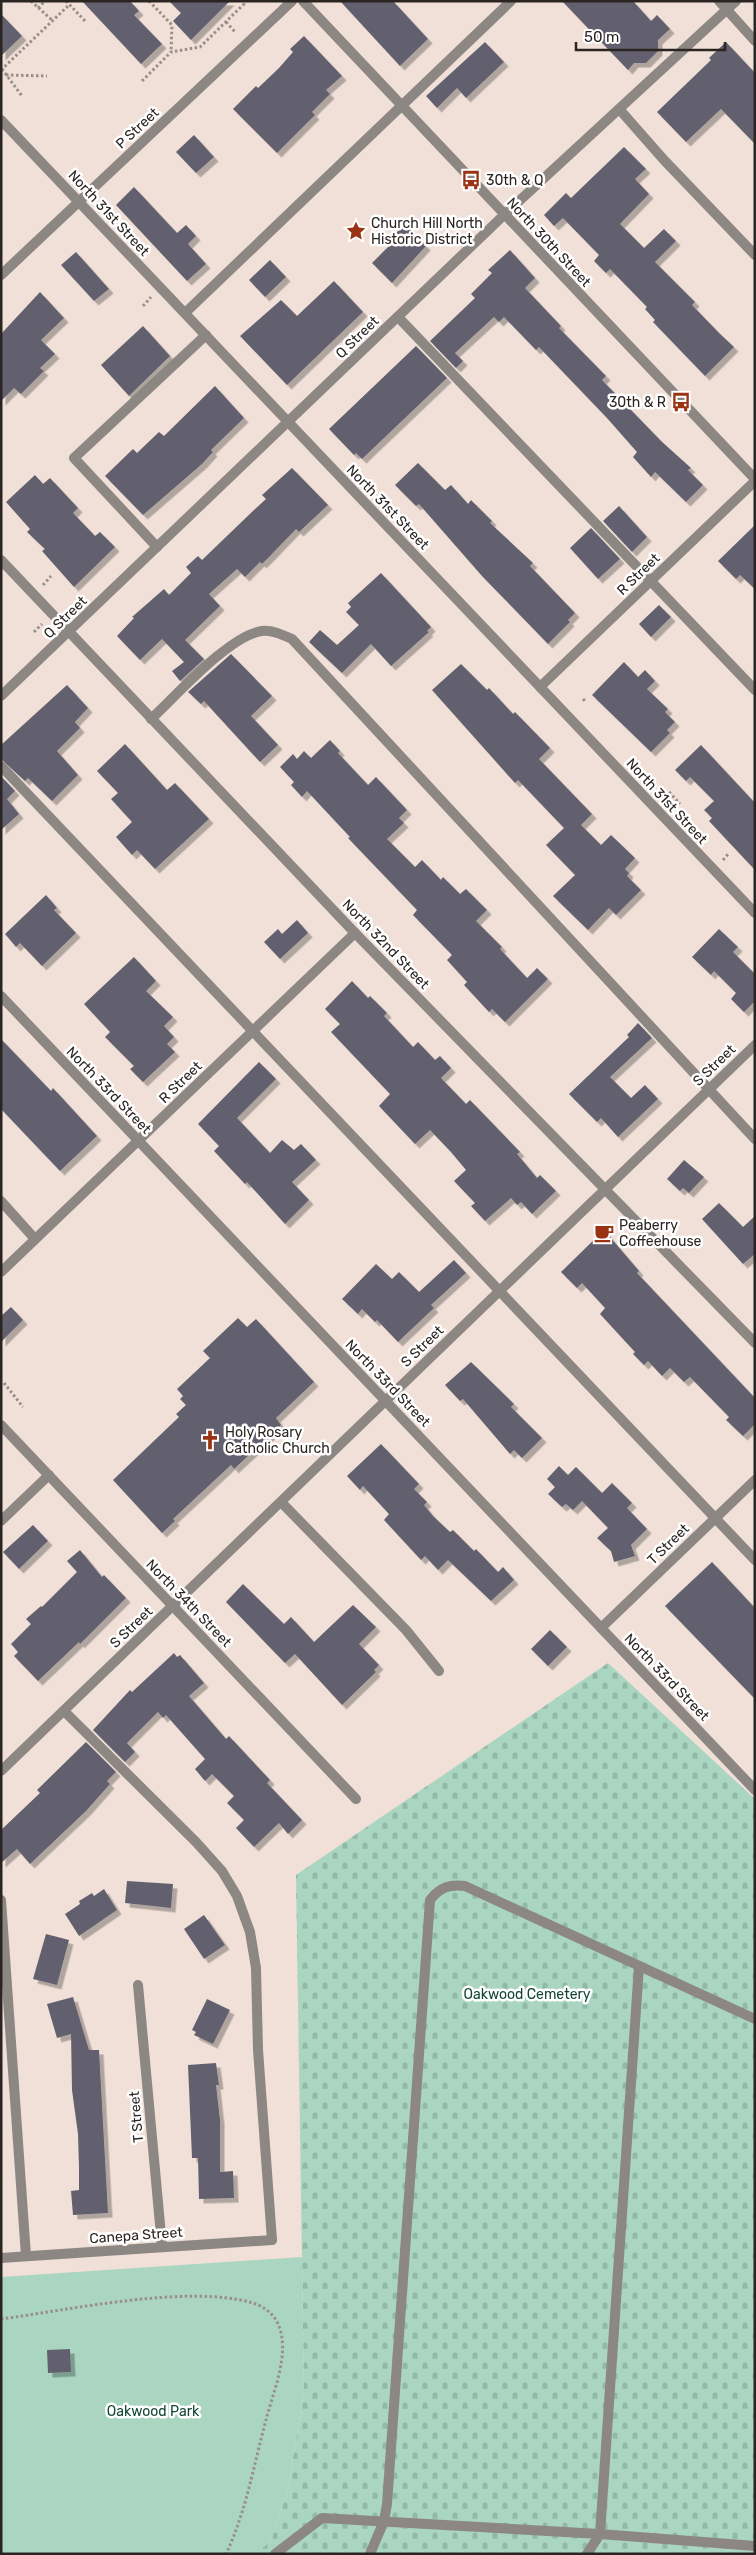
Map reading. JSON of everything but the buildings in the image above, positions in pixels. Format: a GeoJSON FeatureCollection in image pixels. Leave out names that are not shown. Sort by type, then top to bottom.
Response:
{"type":"FeatureCollection","features":[{"type":"Feature","properties":{"kind":"street","name":"P Street"},"geometry":{"type":"LineString","coordinates":[[1,275],[292,1]]}},
{"type":"Feature","properties":{"kind":"street","name":"North 30th Street"},"geometry":{"type":"LineString","coordinates":[[303,1],[755,480]]}},
{"type":"Feature","properties":{"kind":"street"},"geometry":{"type":"LineString","coordinates":[[185,313],[511,1]]}},
{"type":"Feature","properties":{"kind":"street"},"geometry":{"type":"LineString","coordinates":[[719,1],[755,41]]}},
{"type":"Feature","properties":{"kind":"street","name":"Q Street"},"geometry":{"type":"LineString","coordinates":[[1,696],[504,215],[736,1]]}},
{"type":"Feature","properties":{"kind":"street"},"geometry":{"type":"LineString","coordinates":[[620,110],[664,160],[755,255]]}},
{"type":"Feature","properties":{"kind":"street","name":"North 31st Street"},"geometry":{"type":"LineString","coordinates":[[1,120],[755,914]]}},
{"type":"Feature","properties":{"kind":"street"},"geometry":{"type":"LineString","coordinates":[[398,317],[755,690]]}},
{"type":"Feature","properties":{"kind":"street"},"geometry":{"type":"LineString","coordinates":[[158,547],[74,458],[206,335]]}},
{"type":"Feature","properties":{"kind":"street","name":"R Street"},"geometry":{"type":"LineString","coordinates":[[540,687],[755,480]]}},
{"type":"Feature","properties":{"kind":"street","name":"North 32nd Street"},"geometry":{"type":"LineString","coordinates":[[1,560],[355,933],[755,1342]]}},
{"type":"Feature","properties":{"kind":"street"},"geometry":{"type":"LineString","coordinates":[[151,719],[232,644],[250,634],[264,631],[276,632],[292,639],[755,1139]]}},
{"type":"Feature","properties":{"kind":"street"},"geometry":{"type":"LineString","coordinates":[[1,766],[755,1560]]}},
{"type":"Feature","properties":{"kind":"street","name":"R Street"},"geometry":{"type":"LineString","coordinates":[[1,1272],[355,933]]}},
{"type":"Feature","properties":{"kind":"street","name":"North 33rd Street"},"geometry":{"type":"LineString","coordinates":[[1,996],[755,1790]]}},
{"type":"Feature","properties":{"kind":"street","name":"S Street"},"geometry":{"type":"LineString","coordinates":[[1,1771],[755,1045]]}},
{"type":"Feature","properties":{"kind":"street"},"geometry":{"type":"LineString","coordinates":[[1,1201],[35,1240]]}},
{"type":"Feature","properties":{"kind":"street","name":"North 34th Street"},"geometry":{"type":"LineString","coordinates":[[1,1425],[356,1799]]}},
{"type":"Feature","properties":{"kind":"street"},"geometry":{"type":"LineString","coordinates":[[1,1521],[49,1475]]}},
{"type":"Feature","properties":{"kind":"street","name":"T Street"},"geometry":{"type":"LineString","coordinates":[[601,1628],[755,1480]]}},
{"type":"Feature","properties":{"kind":"street"},"geometry":{"type":"LineString","coordinates":[[280,1502],[399,1624],[439,1671]]}},
{"type":"Feature","properties":{"kind":"street","name":"Canepa Street"},"geometry":{"type":"LineString","coordinates":[[1,2258],[272,2240],[258,2050],[256,1968],[250,1932],[237,1896],[222,1871],[196,1842],[64,1711]]}},
{"type":"Feature","properties":{"kind":"street"},"geometry":{"type":"LineString","coordinates":[[370,2554],[384,2521],[387,2504],[430,1900],[445,1887],[453,1884],[465,1886],[755,2019]]}},
{"type":"Feature","properties":{"kind":"street"},"geometry":{"type":"LineString","coordinates":[[1,1900],[26,2256]]}},
{"type":"Feature","properties":{"kind":"street"},"geometry":{"type":"LineString","coordinates":[[587,2554],[600,2534],[639,1966]]}},
{"type":"Feature","properties":{"kind":"street","name":"T Street"},"geometry":{"type":"LineString","coordinates":[[138,1985],[162,2246]]}},
{"type":"Feature","properties":{"kind":"street"},"geometry":{"type":"LineString","coordinates":[[275,2554],[322,2518],[600,2534],[755,2546]]}},
{"type":"Feature","properties":{"kind":"path"},"geometry":{"type":"LineString","coordinates":[[30,1],[53,21]]}},
{"type":"Feature","properties":{"kind":"path"},"geometry":{"type":"LineString","coordinates":[[38,8],[45,1]]}},
{"type":"Feature","properties":{"kind":"path"},"geometry":{"type":"LineString","coordinates":[[66,1],[86,22]]}},
{"type":"Feature","properties":{"kind":"path"},"geometry":{"type":"LineString","coordinates":[[149,1],[172,25],[171,52]]}},
{"type":"Feature","properties":{"kind":"path"},"geometry":{"type":"LineString","coordinates":[[142,81],[171,52],[200,47],[244,4],[242,1]]}},
{"type":"Feature","properties":{"kind":"path"},"geometry":{"type":"LineString","coordinates":[[22,96],[2,70],[70,5]]}},
{"type":"Feature","properties":{"kind":"path"},"geometry":{"type":"LineString","coordinates":[[226,22],[236,33]]}},
{"type":"Feature","properties":{"kind":"path"},"geometry":{"type":"LineString","coordinates":[[6,75],[47,76]]}},
{"type":"Feature","properties":{"kind":"path"},"geometry":{"type":"LineString","coordinates":[[34,632],[43,623]]}},
{"type":"Feature","properties":{"kind":"path"},"geometry":{"type":"LineString","coordinates":[[669,792],[680,804]]}},
{"type":"Feature","properties":{"kind":"path"},"geometry":{"type":"LineString","coordinates":[[4,1383],[23,1407]]}},
{"type":"Feature","properties":{"kind":"path"},"geometry":{"type":"LineString","coordinates":[[1,2319],[143,2300],[192,2297],[224,2298],[253,2303],[271,2314],[278,2322],[282,2333],[280,2362],[246,2499],[226,2554]]}},
{"type":"Feature","properties":{"kind":"green space","name":"Oakwood Cemetery"},"geometry":{"type":"Polygon","coordinates":[[[608,1663],[755,1799],[755,2554],[255,2554],[271,2541],[288,2489],[304,2391],[296,1875],[608,1663]]]}},
{"type":"Feature","properties":{"kind":"green space","name":"Oakwood Park"},"geometry":{"type":"Polygon","coordinates":[[[302,2257],[304,2391],[288,2489],[271,2541],[255,2554],[1,2554],[1,2277],[302,2257]]]}},
{"type":"Feature","properties":{"kind":"place","name":"30th & Q"},"geometry":{"type":"Point","coordinates":[471,180]}},
{"type":"Feature","properties":{"kind":"place","name":"Church Hill North Historic District"},"geometry":{"type":"Point","coordinates":[356,231]}},
{"type":"Feature","properties":{"kind":"place","name":"30th & R"},"geometry":{"type":"Point","coordinates":[681,402]}},
{"type":"Feature","properties":{"kind":"place","name":"Peaberry Coffeehouse"},"geometry":{"type":"Point","coordinates":[604,1233]}},
{"type":"Feature","properties":{"kind":"place","name":"Holy Rosary Catholic Church"},"geometry":{"type":"Point","coordinates":[210,1440]}}]}
